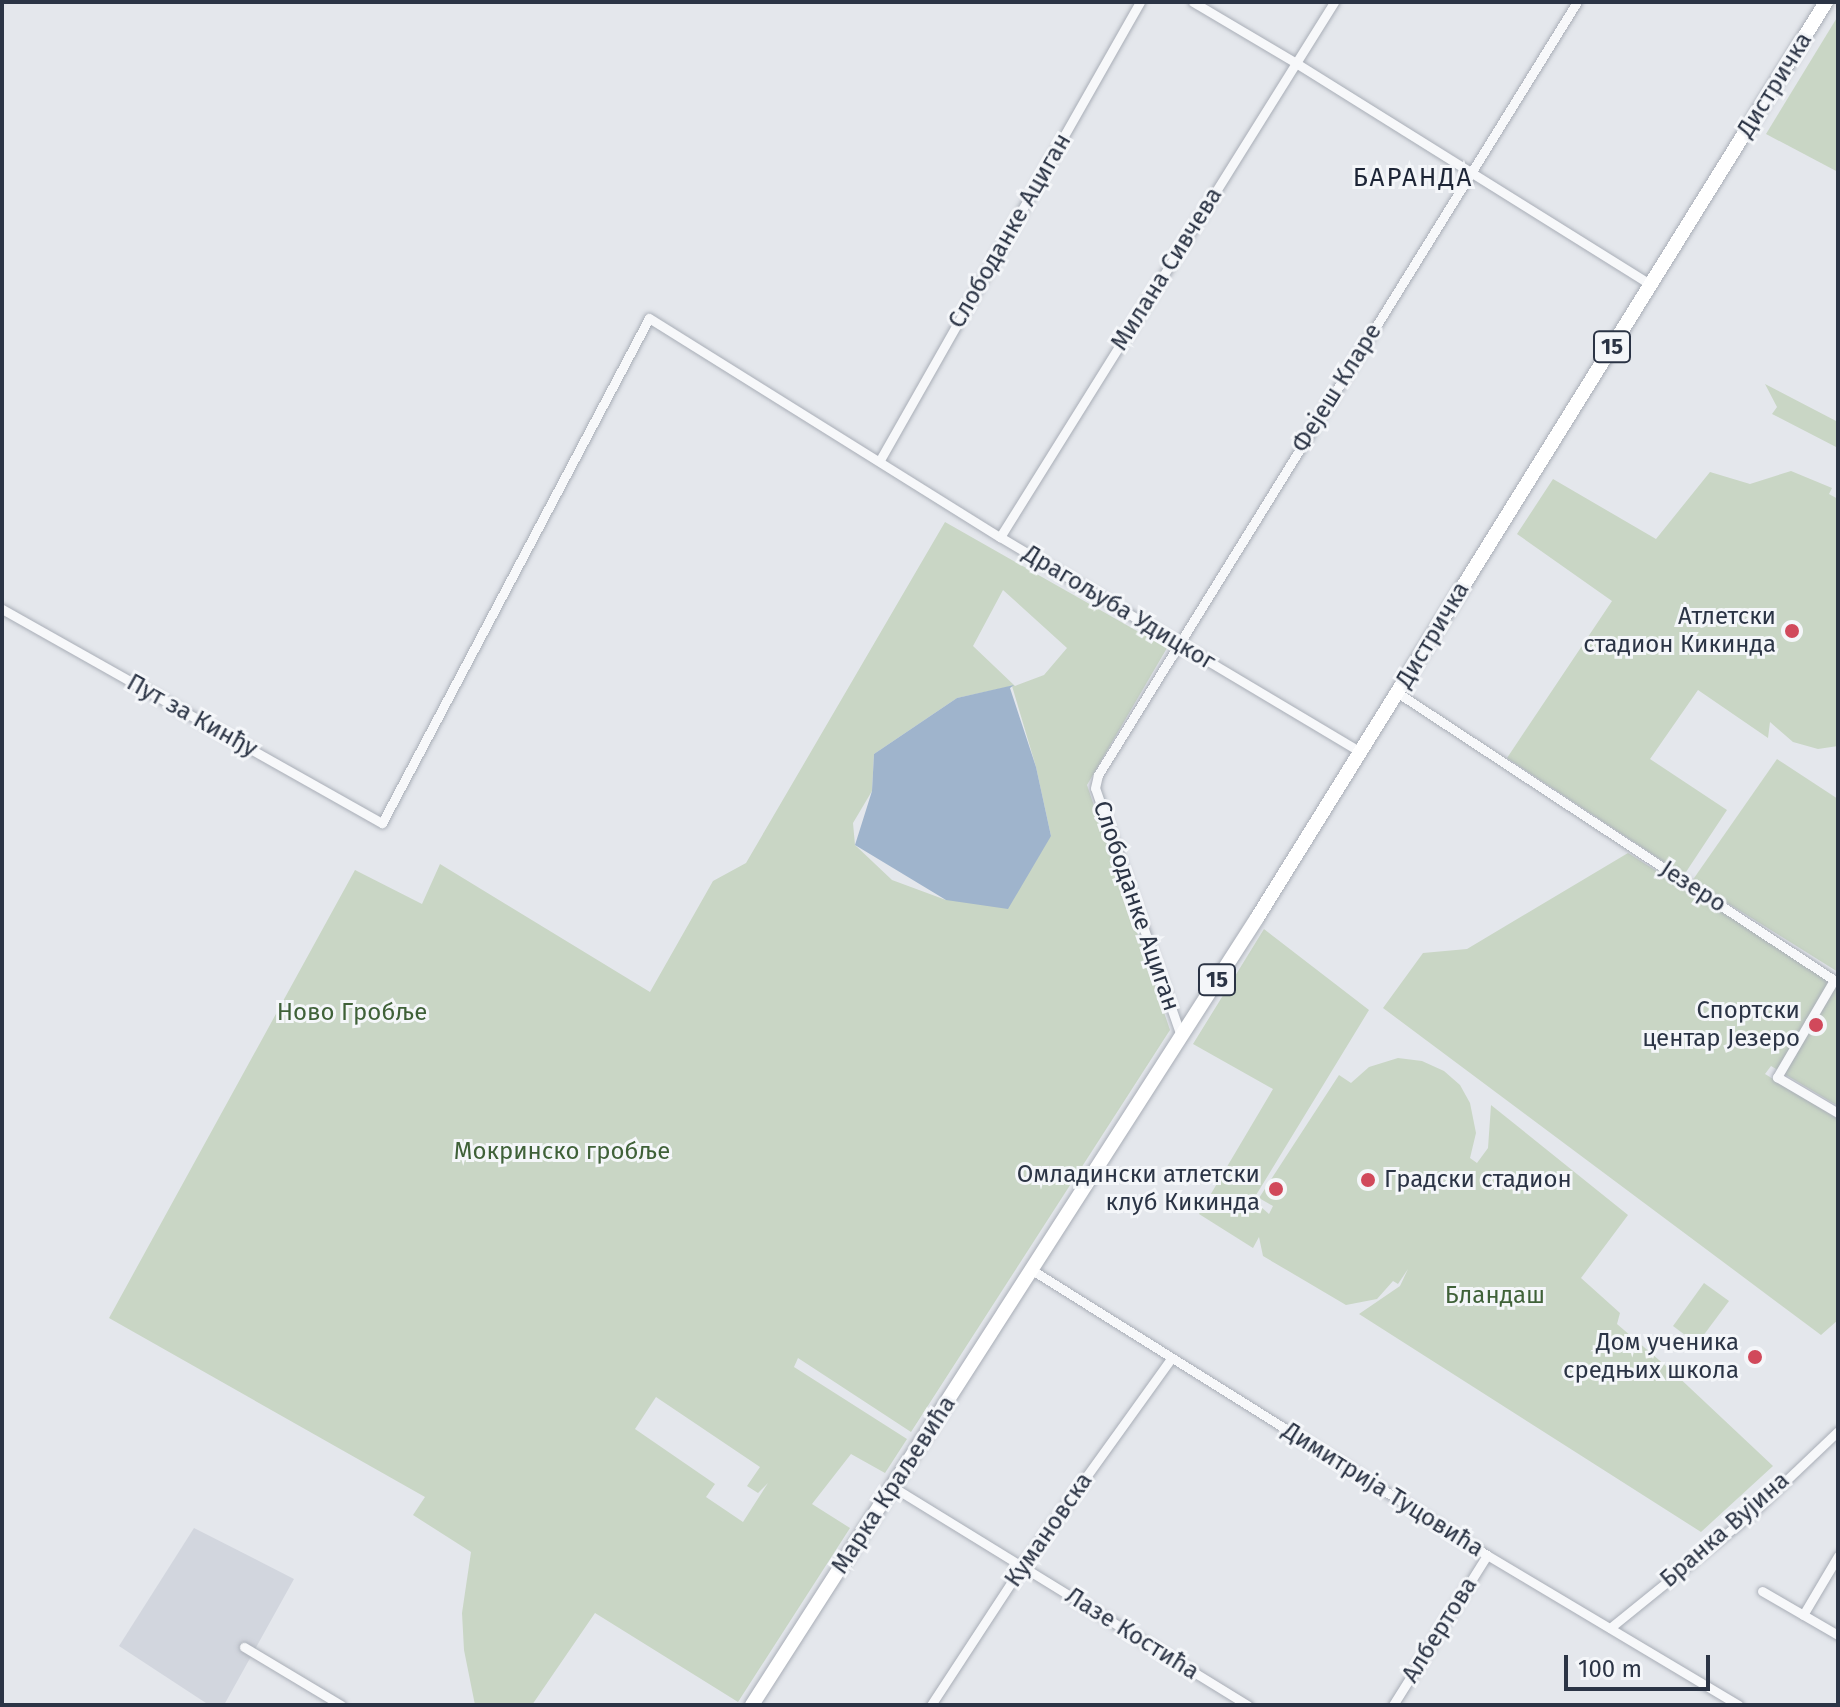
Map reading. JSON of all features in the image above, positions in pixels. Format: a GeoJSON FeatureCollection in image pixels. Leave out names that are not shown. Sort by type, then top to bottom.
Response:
{"type":"FeatureCollection","features":[{"type":"Feature","properties":{"kind":"main road","name":"Дистричка"},"geometry":{"type":"LineString","coordinates":[[1033,1267],[1398,693],[1826,2]]}},
{"type":"Feature","properties":{"kind":"main road","name":"Марка Краљевића"},"geometry":{"type":"LineString","coordinates":[[758,1703],[1033,1267]]}},
{"type":"Feature","properties":{"kind":"street","name":"Слободанке Ациган"},"geometry":{"type":"LineString","coordinates":[[880,460],[1140,2]]}},
{"type":"Feature","properties":{"kind":"street"},"geometry":{"type":"LineString","coordinates":[[1193,2],[1651,285]]}},
{"type":"Feature","properties":{"kind":"street","name":"Милана Сивчева"},"geometry":{"type":"LineString","coordinates":[[1000,537],[1334,2]]}},
{"type":"Feature","properties":{"kind":"street","name":"Фејеш Кларе"},"geometry":{"type":"LineString","coordinates":[[1098,775],[1577,2]]}},
{"type":"Feature","properties":{"kind":"street","name":"Драгољуба Удицког"},"geometry":{"type":"LineString","coordinates":[[382,823],[649,318],[1000,537],[1360,752]]}},
{"type":"Feature","properties":{"kind":"street","name":"Пут за Кинђу"},"geometry":{"type":"LineString","coordinates":[[2,609],[382,823]]}},
{"type":"Feature","properties":{"kind":"street","name":"Језеро"},"geometry":{"type":"LineString","coordinates":[[1398,693],[1834,980],[1777,1077],[1838,1113]]}},
{"type":"Feature","properties":{"kind":"street","name":"Слободанке Ациган"},"geometry":{"type":"LineString","coordinates":[[1098,775],[1095,788],[1181,1036]]}},
{"type":"Feature","properties":{"kind":"street","name":"Димитрија Туцовића"},"geometry":{"type":"LineString","coordinates":[[1033,1267],[1171,1359],[1487,1555],[1739,1705]]}},
{"type":"Feature","properties":{"kind":"street","name":"Кумановска"},"geometry":{"type":"LineString","coordinates":[[931,1705],[1022,1566],[1171,1359]]}},
{"type":"Feature","properties":{"kind":"street","name":"Бранка Вујина"},"geometry":{"type":"LineString","coordinates":[[1610,1628],[1753,1512],[1838,1431]]}},
{"type":"Feature","properties":{"kind":"street","name":"Лазе Костића"},"geometry":{"type":"LineString","coordinates":[[893,1487],[1248,1705]]}},
{"type":"Feature","properties":{"kind":"street","name":"Албертова"},"geometry":{"type":"LineString","coordinates":[[1393,1705],[1487,1555]]}},
{"type":"Feature","properties":{"kind":"street"},"geometry":{"type":"LineString","coordinates":[[1803,1615],[1838,1556]]}},
{"type":"Feature","properties":{"kind":"street"},"geometry":{"type":"LineString","coordinates":[[1762,1591],[1838,1635]]}},
{"type":"Feature","properties":{"kind":"street"},"geometry":{"type":"LineString","coordinates":[[244,1647],[341,1705]]}},
{"type":"Feature","properties":{"kind":"shaded area"},"geometry":{"type":"Polygon","coordinates":[[[194,1528],[294,1579],[224,1705],[209,1705],[119,1646],[194,1528]]]}},
{"type":"Feature","properties":{"kind":"green space"},"geometry":{"type":"Polygon","coordinates":[[[1838,16],[1838,172],[1766,134],[1838,16]]]}},
{"type":"Feature","properties":{"kind":"green space"},"geometry":{"type":"Polygon","coordinates":[[[1765,384],[1838,422],[1838,448],[1772,414],[1777,407],[1765,384]]]}},
{"type":"Feature","properties":{"kind":"green space"},"geometry":{"type":"Polygon","coordinates":[[[1791,471],[1832,488],[1829,494],[1838,499],[1838,746],[1818,749],[1793,742],[1770,722],[1768,738],[1698,690],[1650,759],[1727,810],[1684,875],[1507,758],[1612,601],[1517,534],[1553,479],[1656,539],[1710,472],[1750,484],[1791,471]]]}},
{"type":"Feature","properties":{"kind":"green space"},"geometry":{"type":"Polygon","coordinates":[[[945,522],[1167,648],[1087,785],[1170,1030],[911,1432],[798,1358],[794,1367],[907,1439],[885,1473],[851,1454],[812,1504],[850,1528],[738,1702],[595,1613],[532,1705],[475,1705],[464,1650],[462,1613],[471,1552],[413,1515],[425,1497],[109,1318],[355,870],[422,904],[440,864],[650,992],[713,881],[746,863],[945,522]],[[1003,590],[973,646],[1015,686],[1044,675],[1067,648],[1003,590]],[[1012,686],[957,698],[874,754],[872,791],[853,823],[855,845],[892,880],[946,900],[1051,836],[1036,767],[1012,686]],[[656,1397],[635,1429],[715,1484],[706,1497],[743,1522],[768,1483],[758,1493],[747,1486],[760,1467],[656,1397]]]}},
{"type":"Feature","properties":{"kind":"green space"},"geometry":{"type":"Polygon","coordinates":[[[1777,759],[1838,799],[1838,972],[1692,881],[1777,759]]]}},
{"type":"Feature","properties":{"kind":"green space"},"geometry":{"type":"Polygon","coordinates":[[[1628,853],[1838,985],[1838,1106],[1771,1066],[1765,1074],[1838,1119],[1838,1320],[1821,1335],[1383,1008],[1423,953],[1467,949],[1628,853]]]}},
{"type":"Feature","properties":{"kind":"green space","name":"Бландаш"},"geometry":{"type":"Polygon","coordinates":[[[1264,929],[1369,1010],[1253,1200],[1269,1214],[1273,1206],[1259,1198],[1339,1075],[1351,1083],[1369,1067],[1398,1058],[1422,1061],[1444,1071],[1460,1085],[1470,1103],[1476,1133],[1470,1158],[1477,1163],[1488,1148],[1491,1105],[1628,1215],[1581,1278],[1620,1313],[1617,1324],[1773,1466],[1701,1532],[1359,1314],[1400,1286],[1408,1269],[1398,1284],[1393,1281],[1377,1299],[1346,1305],[1263,1256],[1259,1237],[1253,1248],[1199,1214],[1273,1089],[1193,1044],[1264,929]]]}},
{"type":"Feature","properties":{"kind":"green space"},"geometry":{"type":"Polygon","coordinates":[[[1704,1283],[1729,1301],[1697,1344],[1673,1326],[1704,1283]]]}},
{"type":"Feature","properties":{"kind":"water"},"geometry":{"type":"Polygon","coordinates":[[[1014,685],[1010,688],[1036,767],[1051,836],[1008,909],[946,900],[855,845],[872,791],[874,754],[957,698],[1014,685]]]}},
{"type":"Feature","properties":{"kind":"place","name":"Атлетски стадион Кикинда"},"geometry":{"type":"Point","coordinates":[1792,631]}},
{"type":"Feature","properties":{"kind":"place","name":"Спортски центар Језеро"},"geometry":{"type":"Point","coordinates":[1816,1025]}},
{"type":"Feature","properties":{"kind":"place","name":"Градски стадион"},"geometry":{"type":"Point","coordinates":[1368,1180]}},
{"type":"Feature","properties":{"kind":"place","name":"Омладински атлетски клуб Кикинда"},"geometry":{"type":"Point","coordinates":[1276,1189]}},
{"type":"Feature","properties":{"kind":"place","name":"Дом ученика средњих школа"},"geometry":{"type":"Point","coordinates":[1755,1357]}},
{"type":"Feature","properties":{"kind":"district","name":"БАРАНДА"},"geometry":{"type":"Point","coordinates":[1413,178]}},
{"type":"Feature","properties":{"kind":"park label","name":"Ново Гробље"},"geometry":{"type":"Point","coordinates":[352,1013]}},
{"type":"Feature","properties":{"kind":"park label","name":"Мокринско гробље"},"geometry":{"type":"Point","coordinates":[562,1152]}}]}
